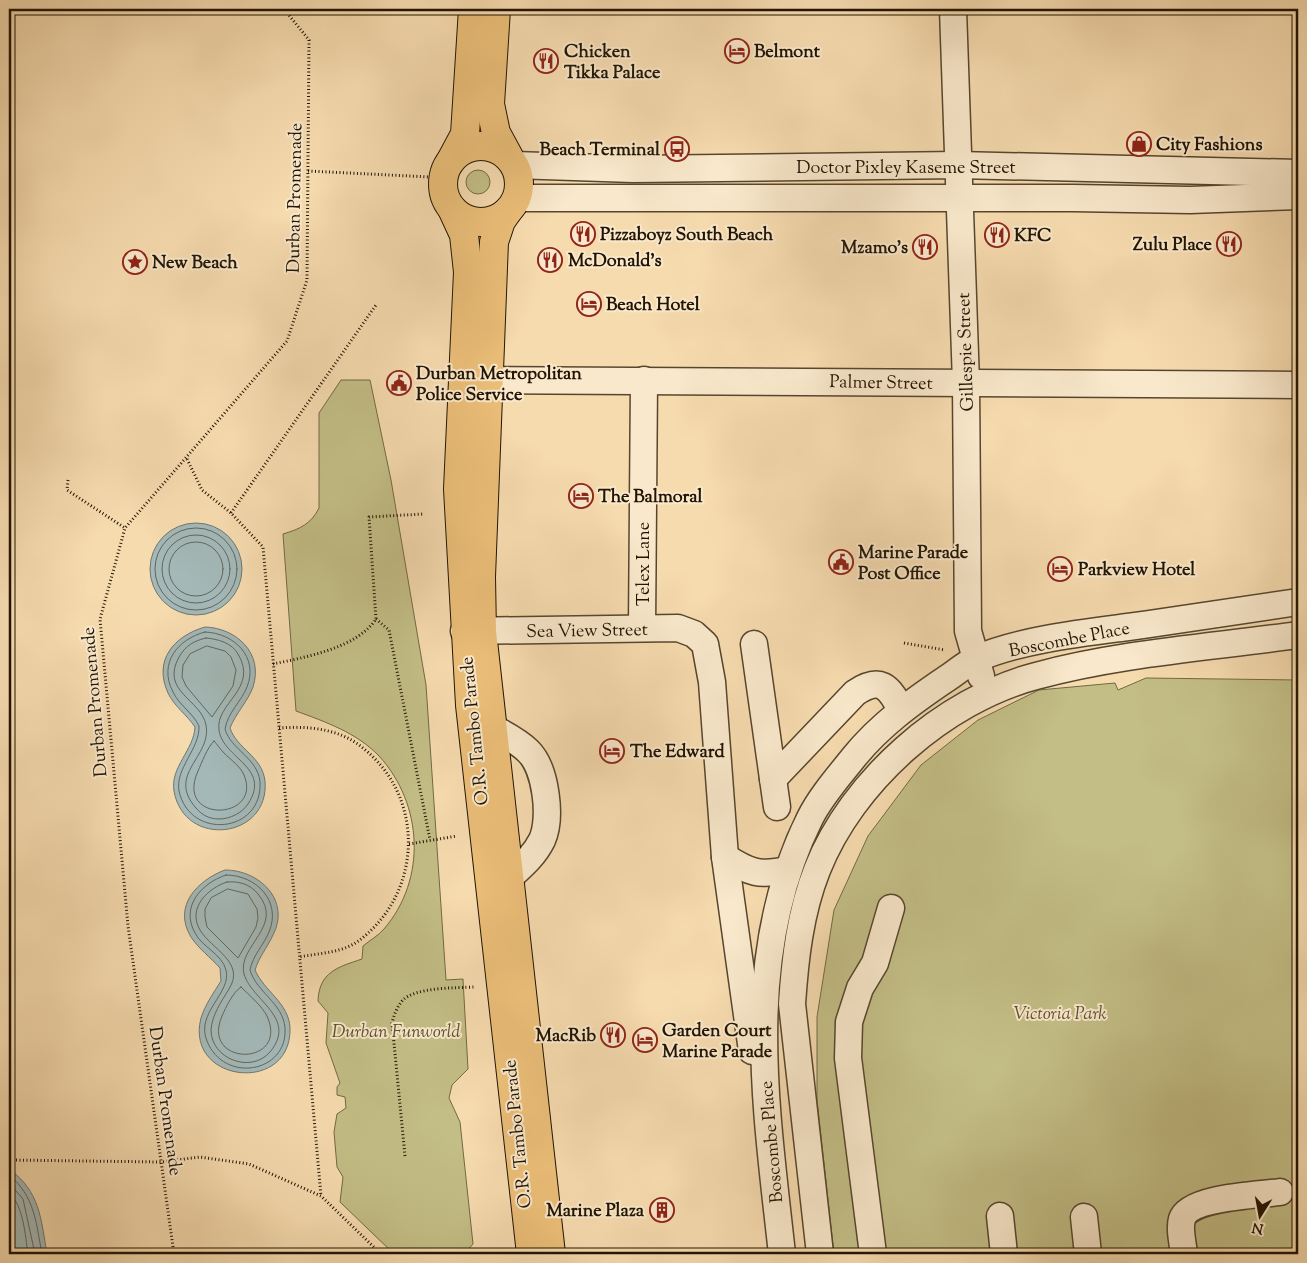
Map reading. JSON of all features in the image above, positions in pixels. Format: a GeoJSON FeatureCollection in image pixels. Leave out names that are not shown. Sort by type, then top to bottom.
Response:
{"type":"FeatureCollection","features":[{"type":"Feature","properties":{"kind":"main road"},"geometry":{"type":"LineString","coordinates":[[446,170],[466,128],[473,9]]}},
{"type":"Feature","properties":{"kind":"main road","name":"O.R. Tambo Parade"},"geometry":{"type":"LineString","coordinates":[[496,9],[490,104],[496,133],[511,161],[520,185],[513,205],[501,221],[494,242],[477,380],[458,489],[473,631],[493,728],[551,1254]]}},
{"type":"Feature","properties":{"kind":"main road"},"geometry":{"type":"LineString","coordinates":[[446,170],[457,154],[466,149],[481,146],[495,148],[511,161]]}},
{"type":"Feature","properties":{"kind":"main road","name":"O.R. Tambo Parade"},"geometry":{"type":"LineString","coordinates":[[446,170],[443,192],[464,235],[477,380]]}},
{"type":"Feature","properties":{"kind":"main road"},"geometry":{"type":"LineString","coordinates":[[452,209],[466,219],[482,223],[497,219],[513,205]]}},
{"type":"Feature","properties":{"kind":"main road","name":"O.R. Tambo Parade"},"geometry":{"type":"LineString","coordinates":[[473,631],[470,705],[531,1254]]}},
{"type":"Feature","properties":{"kind":"street","name":"Gillespie Street"},"geometry":{"type":"LineString","coordinates":[[953,9],[966,383],[968,631],[975,660],[988,693]]}},
{"type":"Feature","properties":{"kind":"street","name":"Doctor Pixley Kaseme Street"},"geometry":{"type":"LineString","coordinates":[[511,161],[633,169],[958,165],[1298,173]]}},
{"type":"Feature","properties":{"kind":"street","name":"Doctor Pixley Kaseme Street"},"geometry":{"type":"LineString","coordinates":[[513,205],[960,198],[1190,200],[1298,196]]}},
{"type":"Feature","properties":{"kind":"street","name":"Palmer Street"},"geometry":{"type":"LineString","coordinates":[[477,380],[1298,385]]}},
{"type":"Feature","properties":{"kind":"street","name":"Telex Lane"},"geometry":{"type":"LineString","coordinates":[[642,628],[644,380]]}},
{"type":"Feature","properties":{"kind":"street","name":"Boscombe Place"},"geometry":{"type":"LineString","coordinates":[[782,1254],[765,1100],[766,971],[768,952],[788,870],[811,816],[866,742],[901,710],[975,660],[1029,643],[1298,602]]}},
{"type":"Feature","properties":{"kind":"street"},"geometry":{"type":"LineString","coordinates":[[1153,623],[1172,627],[1222,630],[1234,635],[1243,642]]}},
{"type":"Feature","properties":{"kind":"street","name":"Sea View Street"},"geometry":{"type":"LineString","coordinates":[[473,631],[678,628],[694,634],[705,644],[712,682],[725,857]]}},
{"type":"Feature","properties":{"kind":"street","name":"Boscombe Place"},"geometry":{"type":"LineString","coordinates":[[820,1254],[792,1004],[795,965],[807,902],[818,869],[858,799],[922,734],[988,693],[1035,676],[1091,664],[1298,635]]}},
{"type":"Feature","properties":{"kind":"street"},"geometry":{"type":"LineString","coordinates":[[754,644],[777,807]]}},
{"type":"Feature","properties":{"kind":"street"},"geometry":{"type":"LineString","coordinates":[[773,779],[855,693],[866,686],[873,684],[883,685],[894,695],[901,710]]}},
{"type":"Feature","properties":{"kind":"street"},"geometry":{"type":"LineString","coordinates":[[493,728],[529,752],[543,773],[546,823],[543,838],[529,860],[509,878]]}},
{"type":"Feature","properties":{"kind":"street"},"geometry":{"type":"LineString","coordinates":[[725,857],[745,870],[757,873],[768,874],[788,870]]}},
{"type":"Feature","properties":{"kind":"street"},"geometry":{"type":"LineString","coordinates":[[725,857],[748,1032],[754,1066],[765,1100]]}},
{"type":"Feature","properties":{"kind":"street"},"geometry":{"type":"LineString","coordinates":[[730,900],[757,873]]}},
{"type":"Feature","properties":{"kind":"street"},"geometry":{"type":"LineString","coordinates":[[873,1254],[848,1058],[849,1022],[860,988],[875,963],[891,908]]}},
{"type":"Feature","properties":{"kind":"street"},"geometry":{"type":"LineString","coordinates":[[1184,1254],[1181,1220],[1189,1209],[1203,1203],[1280,1192]]}},
{"type":"Feature","properties":{"kind":"street"},"geometry":{"type":"LineString","coordinates":[[1000,1216],[1004,1254]]}},
{"type":"Feature","properties":{"kind":"street"},"geometry":{"type":"LineString","coordinates":[[1084,1217],[1088,1254]]}},
{"type":"Feature","properties":{"kind":"path","name":"Durban Promenade"},"geometry":{"type":"LineString","coordinates":[[174,1254],[128,926],[100,619],[125,528],[187,459],[287,341],[308,280],[309,40],[284,9]]}},
{"type":"Feature","properties":{"kind":"path"},"geometry":{"type":"LineString","coordinates":[[308,171],[446,170]]}},
{"type":"Feature","properties":{"kind":"path"},"geometry":{"type":"LineString","coordinates":[[232,514],[376,305]]}},
{"type":"Feature","properties":{"kind":"path"},"geometry":{"type":"LineString","coordinates":[[187,459],[202,490],[232,514],[263,547],[321,1196]]}},
{"type":"Feature","properties":{"kind":"path"},"geometry":{"type":"LineString","coordinates":[[68,480],[67,490],[125,528]]}},
{"type":"Feature","properties":{"kind":"path"},"geometry":{"type":"LineString","coordinates":[[273,664],[323,654],[372,625],[376,619],[369,517],[424,514]]}},
{"type":"Feature","properties":{"kind":"path"},"geometry":{"type":"LineString","coordinates":[[376,619],[389,630],[430,840]]}},
{"type":"Feature","properties":{"kind":"path"},"geometry":{"type":"LineString","coordinates":[[904,643],[945,650]]}},
{"type":"Feature","properties":{"kind":"path"},"geometry":{"type":"LineString","coordinates":[[279,728],[303,726],[326,730],[359,744],[394,784],[402,803],[409,844],[406,871],[398,892],[381,920],[360,940],[339,951],[299,957]]}},
{"type":"Feature","properties":{"kind":"path"},"geometry":{"type":"LineString","coordinates":[[409,844],[457,836]]}},
{"type":"Feature","properties":{"kind":"path"},"geometry":{"type":"LineString","coordinates":[[405,1156],[392,1022],[396,1011],[402,1000],[410,995],[429,990],[474,987]]}},
{"type":"Feature","properties":{"kind":"path"},"geometry":{"type":"LineString","coordinates":[[9,1160],[161,1162],[200,1157],[249,1164],[300,1185],[321,1196],[381,1254]]}},
{"type":"Feature","properties":{"kind":"green space"},"geometry":{"type":"Polygon","coordinates":[[[473,170],[483,170],[490,177],[490,187],[483,194],[473,194],[466,187],[466,177],[473,170]]]}},
{"type":"Feature","properties":{"kind":"green space","name":"Durban Funworld"},"geometry":{"type":"Polygon","coordinates":[[[341,380],[370,380],[391,480],[426,685],[446,980],[463,979],[468,1069],[452,1085],[449,1098],[460,1122],[473,1244],[464,1254],[394,1254],[340,1202],[343,1177],[337,1167],[334,1132],[337,1114],[346,1108],[345,1097],[337,1095],[337,1087],[340,1083],[326,1043],[328,1013],[318,1001],[319,991],[322,983],[331,972],[362,959],[363,946],[384,929],[398,909],[408,888],[413,865],[414,842],[411,819],[404,796],[394,775],[379,756],[351,735],[330,724],[296,711],[283,534],[304,525],[316,514],[319,508],[319,413],[341,380]]]}},
{"type":"Feature","properties":{"kind":"green space","name":"Victoria Park"},"geometry":{"type":"Polygon","coordinates":[[[1146,678],[1298,680],[1298,1254],[834,1254],[817,1100],[817,1017],[834,910],[868,836],[921,765],[978,720],[1039,690],[1115,683],[1118,690],[1146,678]]]}},
{"type":"Feature","properties":{"kind":"water"},"geometry":{"type":"Polygon","coordinates":[[[196,523],[214,527],[228,537],[238,551],[242,569],[238,587],[228,601],[214,611],[196,615],[178,611],[164,601],[154,587],[150,569],[154,551],[164,537],[178,527],[196,523]]]}},
{"type":"Feature","properties":{"kind":"water"},"geometry":{"type":"Polygon","coordinates":[[[205,627],[216,628],[237,637],[251,653],[254,663],[253,687],[230,728],[238,742],[263,772],[265,781],[263,800],[254,815],[241,825],[225,830],[209,829],[193,822],[181,810],[174,791],[175,774],[191,743],[195,727],[168,693],[163,670],[169,651],[176,643],[184,636],[205,627]]]}},
{"type":"Feature","properties":{"kind":"water"},"geometry":{"type":"Polygon","coordinates":[[[225,870],[238,871],[260,881],[275,899],[278,910],[278,922],[255,970],[281,1004],[289,1019],[290,1028],[286,1049],[275,1064],[258,1071],[240,1072],[222,1067],[208,1056],[200,1040],[201,1018],[207,1003],[221,981],[220,968],[191,937],[184,915],[186,905],[197,887],[215,874],[225,870]]]}},
{"type":"Feature","properties":{"kind":"water"},"geometry":{"type":"Polygon","coordinates":[[[9,1169],[33,1196],[41,1218],[47,1254],[9,1254],[9,1169]]]}},
{"type":"Feature","properties":{"kind":"place","name":"Belmont"},"geometry":{"type":"Point","coordinates":[737,51]}},
{"type":"Feature","properties":{"kind":"place","name":"Chicken Tikka Palace"},"geometry":{"type":"Point","coordinates":[546,61]}},
{"type":"Feature","properties":{"kind":"place","name":"City Fashions"},"geometry":{"type":"Point","coordinates":[1139,144]}},
{"type":"Feature","properties":{"kind":"place","name":"Beach Terminal"},"geometry":{"type":"Point","coordinates":[677,149]}},
{"type":"Feature","properties":{"kind":"place","name":"Pizzaboyz South Beach"},"geometry":{"type":"Point","coordinates":[583,234]}},
{"type":"Feature","properties":{"kind":"place","name":"KFC"},"geometry":{"type":"Point","coordinates":[997,235]}},
{"type":"Feature","properties":{"kind":"place","name":"Zulu Place"},"geometry":{"type":"Point","coordinates":[1229,244]}},
{"type":"Feature","properties":{"kind":"place","name":"Mzamo's"},"geometry":{"type":"Point","coordinates":[925,247]}},
{"type":"Feature","properties":{"kind":"place","name":"McDonald's"},"geometry":{"type":"Point","coordinates":[550,260]}},
{"type":"Feature","properties":{"kind":"place","name":"New Beach"},"geometry":{"type":"Point","coordinates":[135,262]}},
{"type":"Feature","properties":{"kind":"place","name":"Beach Hotel"},"geometry":{"type":"Point","coordinates":[589,304]}},
{"type":"Feature","properties":{"kind":"place","name":"Durban Metropolitan Police Service"},"geometry":{"type":"Point","coordinates":[399,383]}},
{"type":"Feature","properties":{"kind":"place","name":"The Balmoral"},"geometry":{"type":"Point","coordinates":[581,496]}},
{"type":"Feature","properties":{"kind":"place","name":"Marine Parade Post Office"},"geometry":{"type":"Point","coordinates":[841,562]}},
{"type":"Feature","properties":{"kind":"place","name":"Parkview Hotel"},"geometry":{"type":"Point","coordinates":[1060,569]}},
{"type":"Feature","properties":{"kind":"place","name":"The Edward"},"geometry":{"type":"Point","coordinates":[612,751]}},
{"type":"Feature","properties":{"kind":"place","name":"MacRib"},"geometry":{"type":"Point","coordinates":[613,1035]}},
{"type":"Feature","properties":{"kind":"place","name":"Garden Court Marine Parade"},"geometry":{"type":"Point","coordinates":[645,1040]}},
{"type":"Feature","properties":{"kind":"place","name":"Marine Plaza"},"geometry":{"type":"Point","coordinates":[662,1210]}}]}
